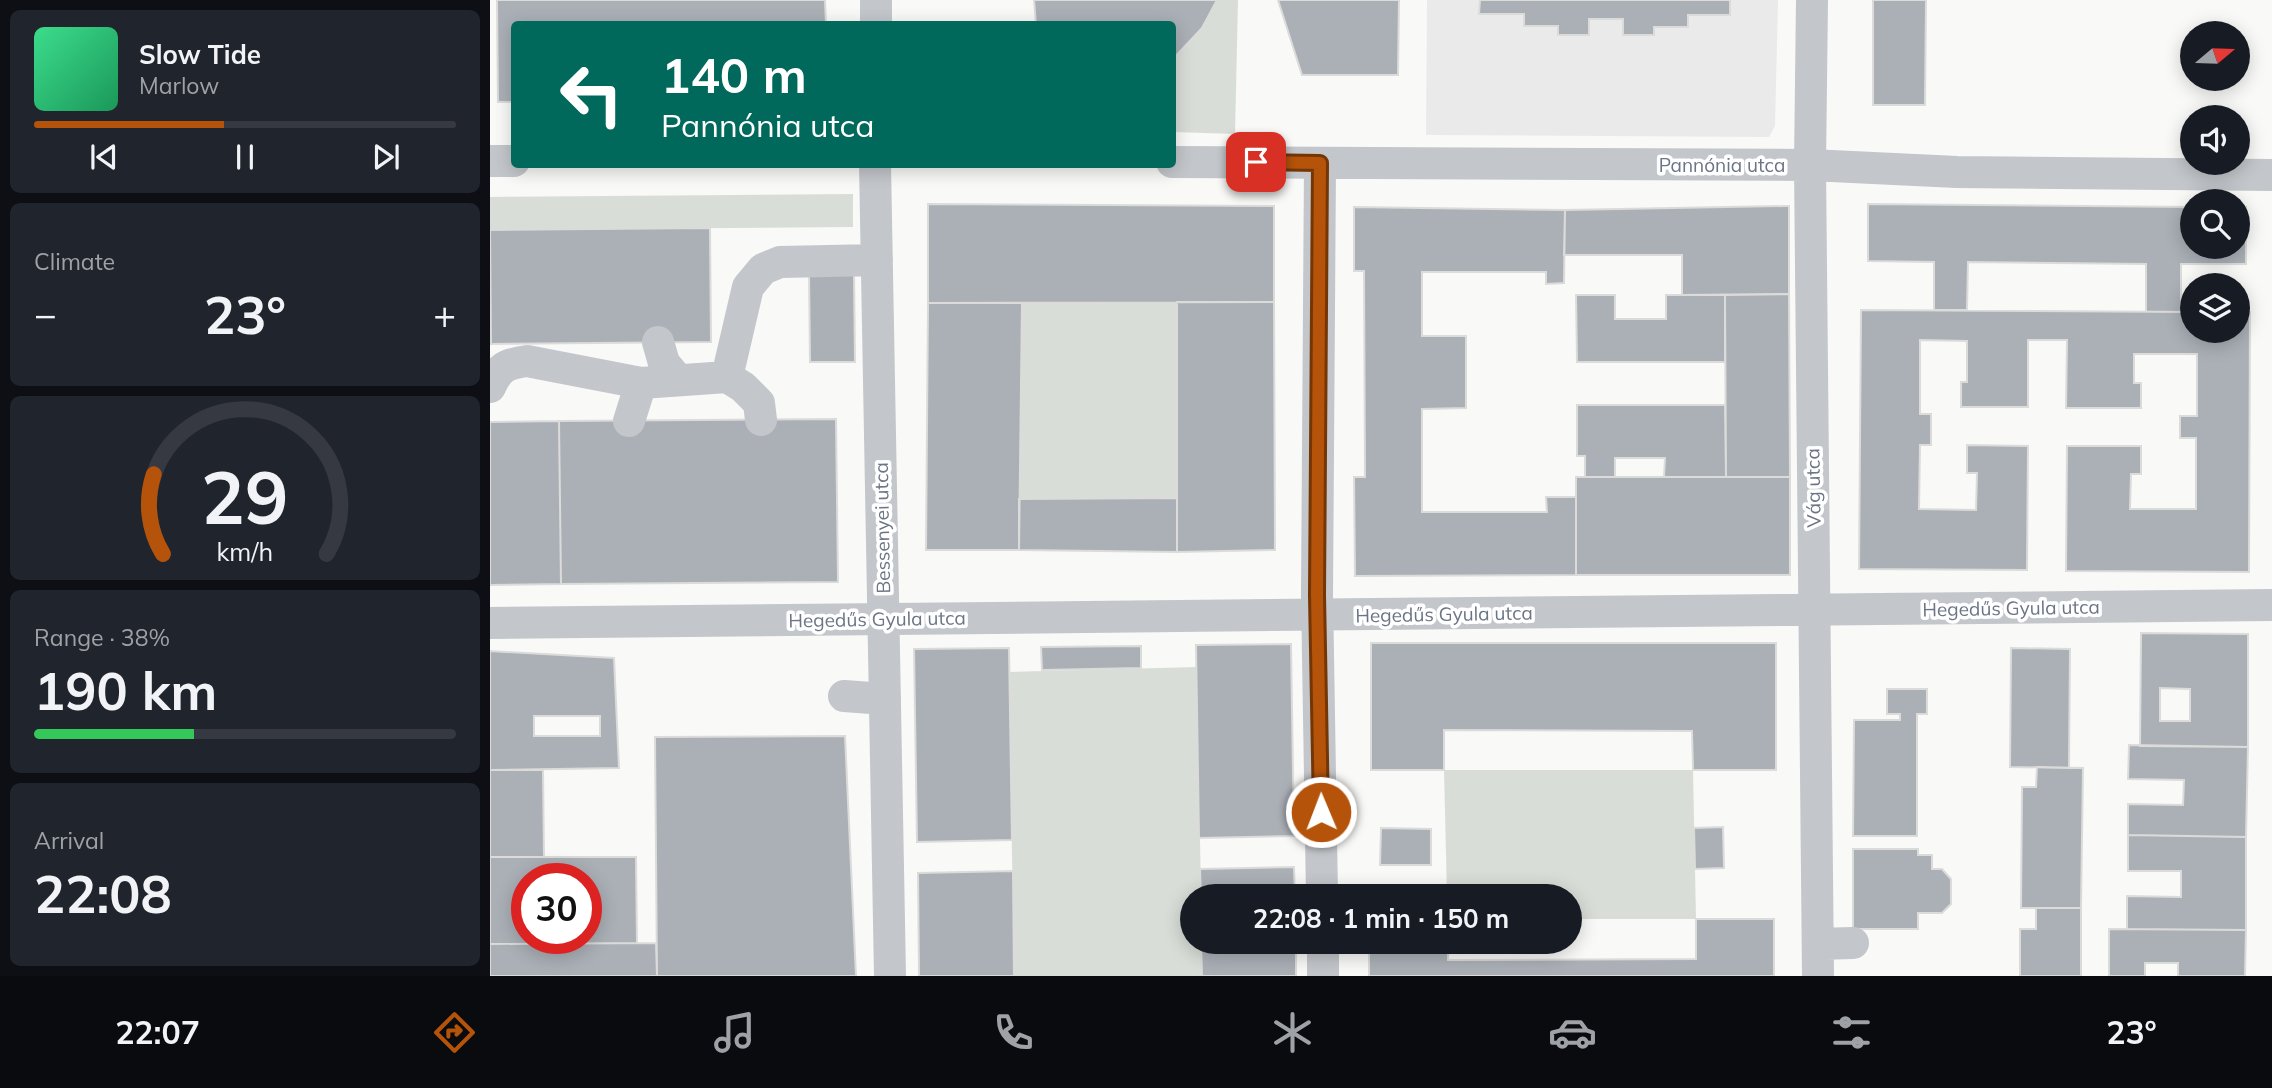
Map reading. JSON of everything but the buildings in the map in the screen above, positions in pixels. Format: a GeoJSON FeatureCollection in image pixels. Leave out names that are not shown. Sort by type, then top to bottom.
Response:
{"type":"FeatureCollection","features":[{"type":"Feature","properties":{"kind":"street"},"geometry":{"type":"LineString","coordinates":[[876,0],[876,21]]}},
{"type":"Feature","properties":{"kind":"street","name":"Vág utca"},"geometry":{"type":"LineString","coordinates":[[1812,0],[1810,165],[1818,976]]}},
{"type":"Feature","properties":{"kind":"street"},"geometry":{"type":"LineString","coordinates":[[490,161],[511,161]]}},
{"type":"Feature","properties":{"kind":"street","name":"Pannónia utca"},"geometry":{"type":"LineString","coordinates":[[1176,162],[1810,165],[1957,172],[2272,174]]}},
{"type":"Feature","properties":{"kind":"street"},"geometry":{"type":"LineString","coordinates":[[1320,163],[1318,615],[1322,884]]}},
{"type":"Feature","properties":{"kind":"street","name":"Bessenyei utca"},"geometry":{"type":"LineString","coordinates":[[875,168],[890,976]]}},
{"type":"Feature","properties":{"kind":"street"},"geometry":{"type":"LineString","coordinates":[[727,377],[748,287],[763,269],[780,262],[877,260]]}},
{"type":"Feature","properties":{"kind":"street"},"geometry":{"type":"LineString","coordinates":[[658,342],[664,363],[678,380]]}},
{"type":"Feature","properties":{"kind":"street"},"geometry":{"type":"LineString","coordinates":[[490,387],[495,375],[508,364],[527,361],[641,383],[727,377],[743,387],[759,403],[761,420]]}},
{"type":"Feature","properties":{"kind":"street"},"geometry":{"type":"LineString","coordinates":[[629,421],[641,383]]}},
{"type":"Feature","properties":{"kind":"street","name":"Hegedűs Gyula utca"},"geometry":{"type":"LineString","coordinates":[[490,623],[2272,606]]}},
{"type":"Feature","properties":{"kind":"street"},"geometry":{"type":"LineString","coordinates":[[844,696],[885,699]]}},
{"type":"Feature","properties":{"kind":"street"},"geometry":{"type":"LineString","coordinates":[[1818,944],[1853,943]]}},
{"type":"Feature","properties":{"kind":"street"},"geometry":{"type":"LineString","coordinates":[[1323,954],[1323,976]]}},
{"type":"Feature","properties":{"kind":"shaded area"},"geometry":{"type":"Polygon","coordinates":[[[1217,0],[1238,0],[1235,134],[1176,132],[1176,57],[1202,29],[1217,0]]]}},
{"type":"Feature","properties":{"kind":"shaded area"},"geometry":{"type":"Polygon","coordinates":[[[1427,0],[1778,0],[1775,126],[1769,137],[1426,135],[1427,0]]]}},
{"type":"Feature","properties":{"kind":"shaded area"},"geometry":{"type":"Polygon","coordinates":[[[853,194],[853,227],[490,230],[490,197],[853,194]]]}},
{"type":"Feature","properties":{"kind":"shaded area"},"geometry":{"type":"Polygon","coordinates":[[[1177,302],[1177,498],[1019,499],[1022,303],[1177,302]]]}},
{"type":"Feature","properties":{"kind":"shaded area"},"geometry":{"type":"Polygon","coordinates":[[[1197,667],[1201,884],[1180,884],[1180,954],[1201,954],[1202,976],[1014,976],[1009,672],[1197,667]]]}},
{"type":"Feature","properties":{"kind":"shaded area"},"geometry":{"type":"Polygon","coordinates":[[[1444,770],[1693,770],[1696,919],[1582,919],[1582,884],[1447,884],[1444,770]]]}},
{"type":"Feature","properties":{"kind":"route"},"geometry":{"type":"LineString","coordinates":[[1256,162],[1320,163],[1317,595],[1321,812]]}}]}
